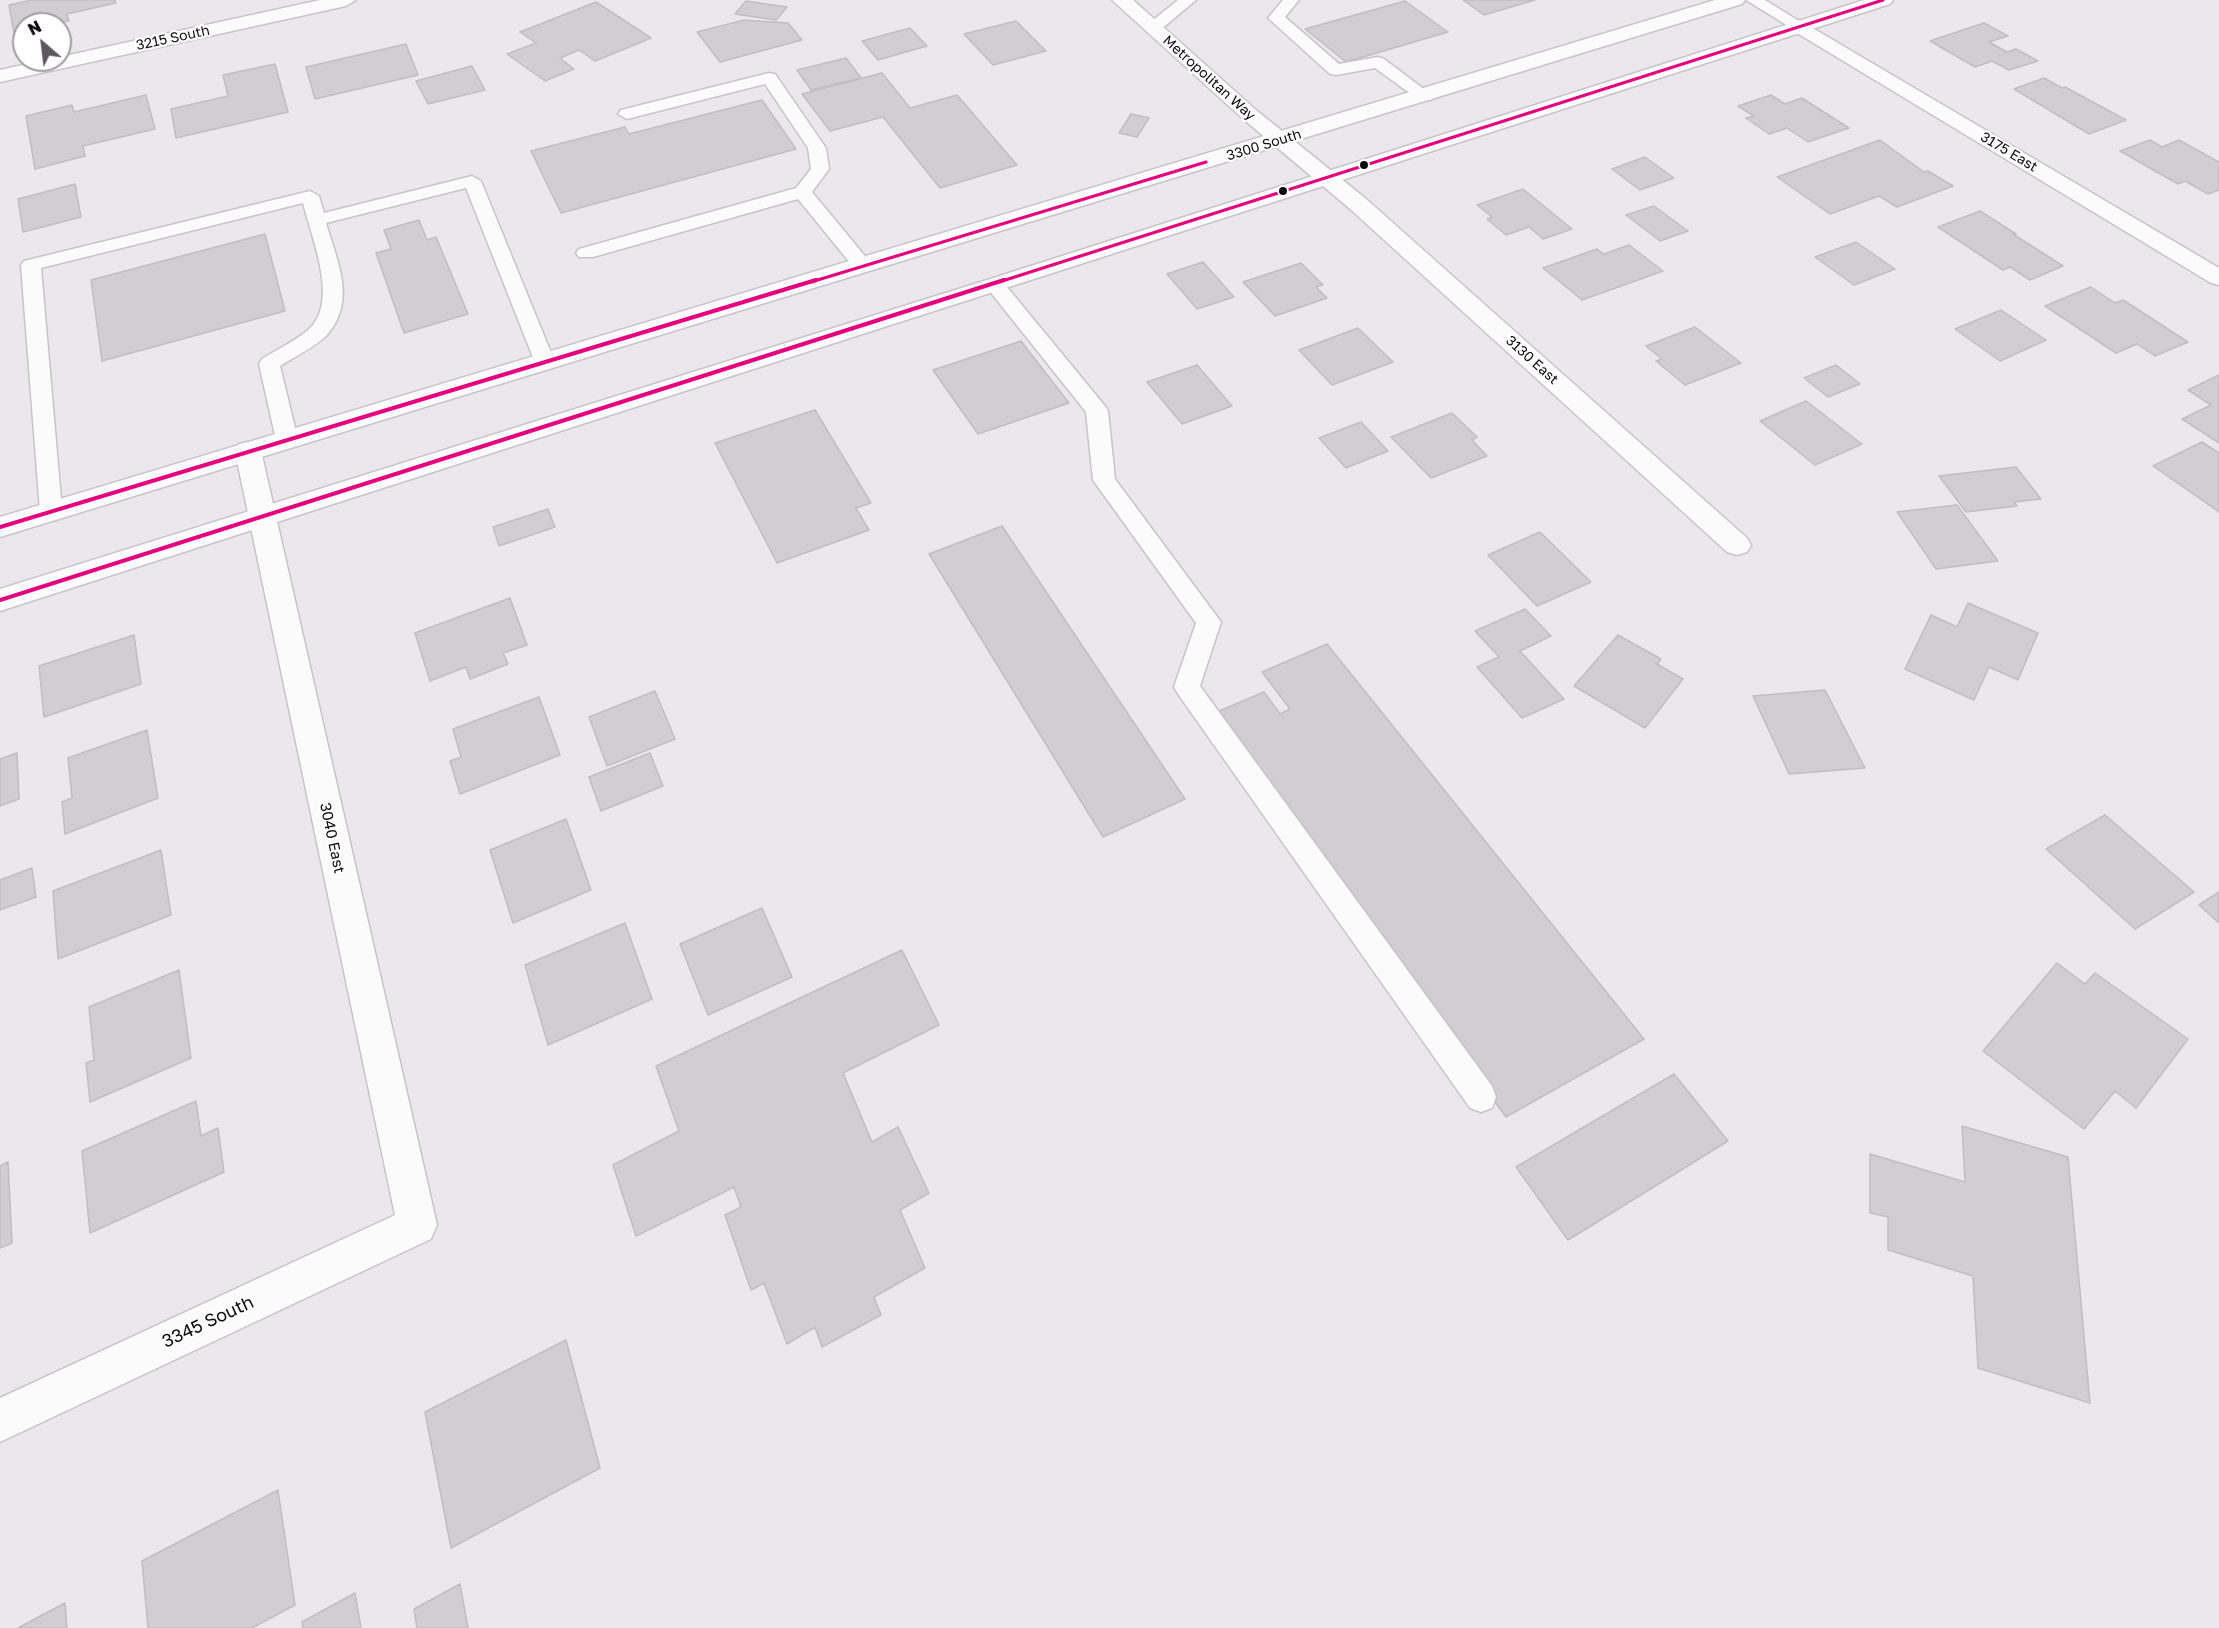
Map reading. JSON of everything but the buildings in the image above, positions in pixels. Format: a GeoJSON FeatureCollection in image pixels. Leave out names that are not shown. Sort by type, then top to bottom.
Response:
{"type":"FeatureCollection","features":[{"type":"Feature","properties":{"kind":"main road","name":"3215 South"},"geometry":{"type":"LineString","coordinates":[[0,76],[346,0]]}},
{"type":"Feature","properties":{"kind":"main road","name":"Metropolitan Way"},"geometry":{"type":"LineString","coordinates":[[1122,0],[1281,140],[1327,177]]}},
{"type":"Feature","properties":{"kind":"main road","name":"3300 South"},"geometry":{"type":"LineString","coordinates":[[0,526],[544,360],[1281,140],[1735,0]]}},
{"type":"Feature","properties":{"kind":"main road"},"geometry":{"type":"LineString","coordinates":[[0,600],[262,515],[995,285],[1883,0]]}},
{"type":"Feature","properties":{"kind":"main road","name":"3175 East"},"geometry":{"type":"LineString","coordinates":[[1799,26],[2219,278]]}},
{"type":"Feature","properties":{"kind":"main road","name":"3130 East"},"geometry":{"type":"LineString","coordinates":[[1327,177],[1737,544]]}},
{"type":"Feature","properties":{"kind":"main road","name":"3040 East"},"geometry":{"type":"LineString","coordinates":[[248,451],[417,1225]]}},
{"type":"Feature","properties":{"kind":"main road","name":"3345 South"},"geometry":{"type":"LineString","coordinates":[[0,1420],[417,1225]]}},
{"type":"Feature","properties":{"kind":"lane"},"geometry":{"type":"LineString","coordinates":[[1153,28],[1188,0]]}},
{"type":"Feature","properties":{"kind":"lane"},"geometry":{"type":"LineString","coordinates":[[1291,0],[1276,18],[1336,70],[1378,62],[1425,96]]}},
{"type":"Feature","properties":{"kind":"lane"},"geometry":{"type":"LineString","coordinates":[[1754,0],[1799,26]]}},
{"type":"Feature","properties":{"kind":"lane"},"geometry":{"type":"LineString","coordinates":[[586,253],[802,192],[820,169],[817,148],[769,78],[627,114]]}},
{"type":"Feature","properties":{"kind":"lane"},"geometry":{"type":"LineString","coordinates":[[316,220],[472,181],[544,360]]}},
{"type":"Feature","properties":{"kind":"lane"},"geometry":{"type":"LineString","coordinates":[[802,192],[862,265]]}},
{"type":"Feature","properties":{"kind":"lane"},"geometry":{"type":"LineString","coordinates":[[51,511],[31,265],[310,196],[335,292],[330,313],[319,331],[269,364],[287,440]]}},
{"type":"Feature","properties":{"kind":"lane"},"geometry":{"type":"LineString","coordinates":[[995,285],[1097,411],[1104,480],[1209,622],[1187,687],[1481,1097]]}},
{"type":"Feature","properties":{"kind":"transit line"},"geometry":{"type":"LineString","coordinates":[[0,600],[1883,0]]}},
{"type":"Feature","properties":{"kind":"transit line"},"geometry":{"type":"LineString","coordinates":[[0,527],[1206,162]]}}]}
